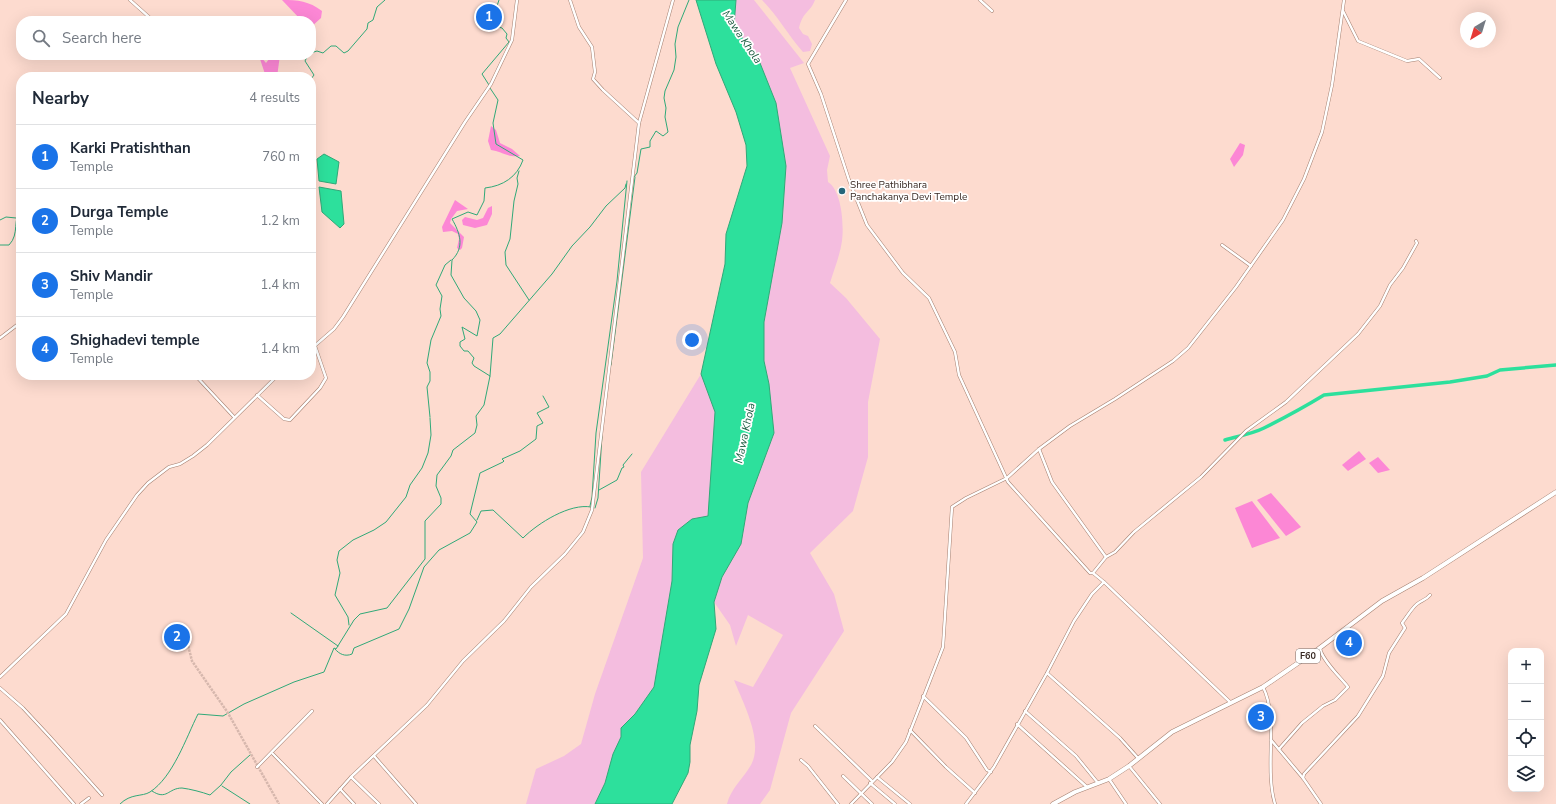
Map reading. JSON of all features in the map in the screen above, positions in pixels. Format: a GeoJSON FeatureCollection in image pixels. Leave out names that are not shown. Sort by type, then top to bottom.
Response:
{"type":"FeatureCollection","features":[{"type":"Feature","properties":{"kind":"main road","name":"F60"},"geometry":{"type":"LineString","coordinates":[[1052,804],[1109,779],[1129,766],[1172,732],[1263,687],[1378,604],[1423,578],[1556,492]]}},
{"type":"Feature","properties":{"kind":"street"},"geometry":{"type":"LineString","coordinates":[[130,0],[148,16]]}},
{"type":"Feature","properties":{"kind":"street"},"geometry":{"type":"LineString","coordinates":[[316,345],[343,317],[491,84],[512,40],[517,0]]}},
{"type":"Feature","properties":{"kind":"street"},"geometry":{"type":"LineString","coordinates":[[570,0],[579,27],[592,46],[596,72],[594,79],[603,90],[639,123]]}},
{"type":"Feature","properties":{"kind":"street"},"geometry":{"type":"LineString","coordinates":[[327,804],[351,777],[427,705],[463,661],[504,621],[531,587],[565,554],[587,525],[592,510],[639,123],[674,0]]}},
{"type":"Feature","properties":{"kind":"street"},"geometry":{"type":"LineString","coordinates":[[846,0],[808,64],[849,180],[868,225],[903,273],[929,298],[955,352],[959,375],[978,413],[989,443],[1007,478],[1017,492],[1090,573],[1093,573],[1104,582],[1230,702]]}},
{"type":"Feature","properties":{"kind":"street"},"geometry":{"type":"LineString","coordinates":[[980,0],[992,11]]}},
{"type":"Feature","properties":{"kind":"street"},"geometry":{"type":"LineString","coordinates":[[851,804],[892,762],[906,742],[943,647],[952,507],[966,498],[1007,478],[1039,449],[1070,426],[1116,399],[1188,348],[1251,266],[1283,220],[1304,179],[1322,132],[1332,85],[1344,0]]}},
{"type":"Feature","properties":{"kind":"street"},"geometry":{"type":"LineString","coordinates":[[1342,10],[1358,41],[1407,61],[1419,59],[1440,78]]}},
{"type":"Feature","properties":{"kind":"street"},"geometry":{"type":"LineString","coordinates":[[1093,573],[1106,557],[1115,552],[1134,532],[1201,477],[1246,431],[1286,402],[1358,334],[1380,306],[1390,285],[1403,268],[1417,242],[1416,241]]}},
{"type":"Feature","properties":{"kind":"street"},"geometry":{"type":"LineString","coordinates":[[1222,245],[1251,266]]}},
{"type":"Feature","properties":{"kind":"street"},"geometry":{"type":"LineString","coordinates":[[0,338],[16,326]]}},
{"type":"Feature","properties":{"kind":"street"},"geometry":{"type":"LineString","coordinates":[[256,395],[284,419],[290,420],[320,388],[326,378],[316,349]]}},
{"type":"Feature","properties":{"kind":"street"},"geometry":{"type":"LineString","coordinates":[[200,380],[234,417]]}},
{"type":"Feature","properties":{"kind":"street"},"geometry":{"type":"LineString","coordinates":[[0,677],[66,614],[84,582],[95,557],[137,495],[152,479],[169,467],[180,464],[193,456],[272,380]]}},
{"type":"Feature","properties":{"kind":"street"},"geometry":{"type":"LineString","coordinates":[[1039,449],[1052,482],[1106,557]]}},
{"type":"Feature","properties":{"kind":"street"},"geometry":{"type":"LineString","coordinates":[[966,804],[991,772],[1017,724],[1048,673],[1074,621],[1092,594],[1104,582]]}},
{"type":"Feature","properties":{"kind":"street"},"geometry":{"type":"LineString","coordinates":[[1303,778],[1304,774],[1358,716],[1383,676],[1389,653],[1405,628],[1402,623],[1413,608],[1419,603],[1425,601],[1430,594]]}},
{"type":"Feature","properties":{"kind":"street"},"geometry":{"type":"LineString","coordinates":[[1278,749],[1302,723],[1323,706],[1335,700],[1348,687],[1326,660],[1320,647]]}},
{"type":"Feature","properties":{"kind":"street"},"geometry":{"type":"LineString","coordinates":[[1048,673],[1120,738],[1138,758]]}},
{"type":"Feature","properties":{"kind":"street"},"geometry":{"type":"LineString","coordinates":[[1263,687],[1270,709],[1270,778],[1275,804]]}},
{"type":"Feature","properties":{"kind":"street"},"geometry":{"type":"LineString","coordinates":[[0,688],[27,713],[102,795]]}},
{"type":"Feature","properties":{"kind":"street"},"geometry":{"type":"LineString","coordinates":[[923,696],[966,738],[987,770],[991,772]]}},
{"type":"Feature","properties":{"kind":"street"},"geometry":{"type":"LineString","coordinates":[[257,767],[272,754],[312,711]]}},
{"type":"Feature","properties":{"kind":"street"},"geometry":{"type":"LineString","coordinates":[[1025,711],[1076,756],[1098,784]]}},
{"type":"Feature","properties":{"kind":"street"},"geometry":{"type":"LineString","coordinates":[[0,720],[74,804]]}},
{"type":"Feature","properties":{"kind":"street"},"geometry":{"type":"LineString","coordinates":[[1017,724],[1088,788]]}},
{"type":"Feature","properties":{"kind":"street"},"geometry":{"type":"LineString","coordinates":[[815,726],[895,804]]}},
{"type":"Feature","properties":{"kind":"street"},"geometry":{"type":"LineString","coordinates":[[910,730],[946,767],[976,793]]}},
{"type":"Feature","properties":{"kind":"street"},"geometry":{"type":"LineString","coordinates":[[1270,738],[1303,778],[1321,804]]}},
{"type":"Feature","properties":{"kind":"street"},"geometry":{"type":"LineString","coordinates":[[272,754],[322,804]]}},
{"type":"Feature","properties":{"kind":"street"},"geometry":{"type":"LineString","coordinates":[[374,756],[416,804]]}},
{"type":"Feature","properties":{"kind":"street"},"geometry":{"type":"LineString","coordinates":[[801,760],[808,766],[838,804]]}},
{"type":"Feature","properties":{"kind":"street"},"geometry":{"type":"LineString","coordinates":[[1129,766],[1160,804]]}},
{"type":"Feature","properties":{"kind":"street"},"geometry":{"type":"LineString","coordinates":[[843,776],[872,804]]}},
{"type":"Feature","properties":{"kind":"street"},"geometry":{"type":"LineString","coordinates":[[351,777],[379,804]]}},
{"type":"Feature","properties":{"kind":"street"},"geometry":{"type":"LineString","coordinates":[[877,777],[910,804]]}},
{"type":"Feature","properties":{"kind":"street"},"geometry":{"type":"LineString","coordinates":[[1109,779],[1126,804]]}},
{"type":"Feature","properties":{"kind":"street"},"geometry":{"type":"LineString","coordinates":[[340,790],[354,804]]}},
{"type":"Feature","properties":{"kind":"street"},"geometry":{"type":"LineString","coordinates":[[80,804],[89,798]]}},
{"type":"Feature","properties":{"kind":"shaded area"},"geometry":{"type":"Polygon","coordinates":[[[282,0],[308,3],[322,11],[321,18],[316,22],[316,16],[297,16],[282,0]]]}},
{"type":"Feature","properties":{"kind":"shaded area"},"geometry":{"type":"Polygon","coordinates":[[[736,0],[754,0],[804,63],[790,68],[830,156],[827,170],[828,182],[833,186],[841,209],[843,234],[830,283],[846,298],[880,339],[868,402],[868,457],[853,511],[810,553],[834,594],[844,631],[791,713],[770,790],[760,804],[727,804],[734,788],[751,765],[755,745],[751,722],[734,680],[753,687],[783,635],[748,615],[736,646],[730,625],[714,602],[722,577],[741,544],[748,503],[774,433],[769,384],[764,361],[764,322],[782,223],[786,166],[776,103],[760,63],[734,26],[736,0]]]}},
{"type":"Feature","properties":{"kind":"shaded area"},"geometry":{"type":"Polygon","coordinates":[[[762,0],[815,0],[802,18],[799,28],[803,34],[808,36],[812,44],[810,51],[803,52],[773,12],[762,0]]]}},
{"type":"Feature","properties":{"kind":"shaded area"},"geometry":{"type":"Polygon","coordinates":[[[260,60],[264,60],[266,63],[268,60],[279,60],[278,72],[264,72],[260,60]]]}},
{"type":"Feature","properties":{"kind":"shaded area"},"geometry":{"type":"Polygon","coordinates":[[[491,126],[496,130],[500,143],[512,149],[520,156],[512,156],[491,150],[488,141],[491,126]]]}},
{"type":"Feature","properties":{"kind":"shaded area"},"geometry":{"type":"Polygon","coordinates":[[[1240,143],[1245,145],[1243,155],[1234,167],[1230,159],[1240,143]]]}},
{"type":"Feature","properties":{"kind":"shaded area"},"geometry":{"type":"Polygon","coordinates":[[[455,200],[468,209],[457,211],[450,223],[464,237],[462,248],[460,250],[457,248],[459,239],[458,234],[452,231],[443,232],[442,227],[455,200]]]}},
{"type":"Feature","properties":{"kind":"shaded area"},"geometry":{"type":"Polygon","coordinates":[[[492,206],[492,214],[487,225],[475,228],[463,225],[462,220],[465,217],[477,220],[483,218],[488,208],[492,206]]]}},
{"type":"Feature","properties":{"kind":"shaded area"},"geometry":{"type":"Polygon","coordinates":[[[701,374],[715,412],[708,517],[692,519],[678,530],[673,544],[672,581],[654,687],[635,714],[621,728],[621,737],[613,754],[605,783],[595,804],[526,804],[536,769],[564,756],[581,744],[595,694],[643,558],[641,472],[701,374]]]}},
{"type":"Feature","properties":{"kind":"shaded area"},"geometry":{"type":"Polygon","coordinates":[[[1359,451],[1366,459],[1348,471],[1342,465],[1359,451]]]}},
{"type":"Feature","properties":{"kind":"shaded area"},"geometry":{"type":"Polygon","coordinates":[[[1378,457],[1390,470],[1378,473],[1369,463],[1378,457]]]}},
{"type":"Feature","properties":{"kind":"shaded area"},"geometry":{"type":"Polygon","coordinates":[[[1271,493],[1301,527],[1286,536],[1257,500],[1271,493]]]}},
{"type":"Feature","properties":{"kind":"shaded area"},"geometry":{"type":"Polygon","coordinates":[[[1252,501],[1280,538],[1252,548],[1235,508],[1252,501]]]}},
{"type":"Feature","properties":{"kind":"water","name":"Mawa Khola"},"geometry":{"type":"Polygon","coordinates":[[[696,0],[736,0],[734,26],[760,63],[776,103],[786,166],[782,223],[764,322],[764,361],[769,384],[774,433],[748,503],[741,544],[722,577],[714,602],[716,629],[699,685],[697,711],[690,745],[690,762],[688,773],[672,804],[595,804],[605,783],[613,754],[621,737],[621,728],[635,714],[654,687],[672,581],[673,544],[678,530],[692,519],[708,516],[715,412],[701,374],[725,264],[726,234],[747,166],[746,145],[736,112],[716,64],[696,0]]]}},
{"type":"Feature","properties":{"kind":"water"},"geometry":{"type":"Polygon","coordinates":[[[324,154],[339,162],[336,184],[319,181],[317,159],[324,154]]]}},
{"type":"Feature","properties":{"kind":"water"},"geometry":{"type":"Polygon","coordinates":[[[319,187],[341,191],[344,224],[340,228],[322,212],[319,187]]]}},
{"type":"Feature","properties":{"kind":"waterway"},"geometry":{"type":"LineString","coordinates":[[316,51],[323,53],[331,46],[336,46],[344,53],[348,51],[367,29],[368,23],[373,20],[377,7],[385,0]]}},
{"type":"Feature","properties":{"kind":"waterway"},"geometry":{"type":"LineString","coordinates":[[489,85],[482,74],[509,42],[506,38],[507,34],[502,28],[495,26],[495,12],[499,0]]}},
{"type":"Feature","properties":{"kind":"waterway"},"geometry":{"type":"LineString","coordinates":[[634,177],[637,173],[641,149],[650,147],[650,141],[656,131],[663,136],[668,132],[665,117],[665,91],[674,70],[676,57],[675,44],[678,27],[689,0]]}},
{"type":"Feature","properties":{"kind":"waterway"},"geometry":{"type":"LineString","coordinates":[[306,60],[312,72]]}},
{"type":"Feature","properties":{"kind":"waterway"},"geometry":{"type":"LineString","coordinates":[[120,804],[128,798],[147,794],[166,777],[198,714],[223,716],[244,704],[294,682],[324,672],[334,648],[336,649],[354,620],[360,614],[387,608],[425,559],[425,521],[441,504],[441,498],[436,486],[437,475],[451,456],[453,450],[475,433],[477,425],[476,416],[484,405],[490,376],[474,366],[472,363],[474,358],[468,351],[464,351],[460,346],[460,342],[465,339],[462,327],[477,336],[480,320],[476,311],[464,298],[451,275],[452,260],[459,250],[460,245],[459,235],[452,219],[468,212],[477,215],[484,201],[485,188],[498,185],[508,180],[517,171],[523,160],[496,144],[493,123],[498,100],[490,88]]}},
{"type":"Feature","properties":{"kind":"waterway"},"geometry":{"type":"LineString","coordinates":[[519,171],[510,239],[505,252],[506,265],[529,300]]}},
{"type":"Feature","properties":{"kind":"waterway"},"geometry":{"type":"LineString","coordinates":[[611,365],[635,177]]}},
{"type":"Feature","properties":{"kind":"waterway"},"geometry":{"type":"LineString","coordinates":[[590,506],[592,497],[596,433],[617,281],[627,181]]}},
{"type":"Feature","properties":{"kind":"waterway"},"geometry":{"type":"LineString","coordinates":[[490,376],[493,338],[500,334],[552,274],[572,246],[590,227],[606,206],[625,188],[626,184]]}},
{"type":"Feature","properties":{"kind":"waterway"},"geometry":{"type":"LineString","coordinates":[[0,220],[6,217],[16,218]]}},
{"type":"Feature","properties":{"kind":"waterway"},"geometry":{"type":"LineString","coordinates":[[0,245],[9,245],[14,236],[16,224]]}},
{"type":"Feature","properties":{"kind":"waterway"},"geometry":{"type":"LineString","coordinates":[[430,417],[427,387],[430,381],[430,372],[427,363],[431,340],[441,316],[440,309],[442,296],[436,285],[445,265],[451,260]]}},
{"type":"Feature","properties":{"kind":"waterway"},"geometry":{"type":"LineString","coordinates":[[1225,440],[1264,428],[1324,395],[1450,382],[1487,376],[1500,370],[1556,365]]}},
{"type":"Feature","properties":{"kind":"waterway"},"geometry":{"type":"LineString","coordinates":[[335,649],[342,654],[349,655],[352,654],[354,648],[399,629],[409,609],[424,567],[439,550],[470,533],[477,522],[470,514],[480,473],[503,462],[504,461],[502,459],[520,451],[536,439],[537,426],[543,423],[537,413],[549,407],[543,396]]}},
{"type":"Feature","properties":{"kind":"waterway"},"geometry":{"type":"LineString","coordinates":[[349,625],[348,617],[335,595],[340,573],[337,560],[339,551],[353,540],[374,530],[386,522],[406,497],[410,485],[422,468],[428,453],[431,435],[430,418]]}},
{"type":"Feature","properties":{"kind":"waterway"},"geometry":{"type":"LineString","coordinates":[[595,508],[598,498],[602,436]]}},
{"type":"Feature","properties":{"kind":"waterway"},"geometry":{"type":"LineString","coordinates":[[599,490],[617,480],[622,468],[624,467],[623,465],[632,454]]}},
{"type":"Feature","properties":{"kind":"waterway"},"geometry":{"type":"LineString","coordinates":[[477,520],[481,511],[493,510],[523,538],[537,526],[555,515],[574,508],[591,507]]}},
{"type":"Feature","properties":{"kind":"waterway"},"geometry":{"type":"LineString","coordinates":[[291,613],[338,646]]}},
{"type":"Feature","properties":{"kind":"waterway"},"geometry":{"type":"LineString","coordinates":[[152,791],[161,795],[182,788],[210,795],[221,785],[231,772],[250,755]]}},
{"type":"Feature","properties":{"kind":"waterway"},"geometry":{"type":"LineString","coordinates":[[222,786],[250,804]]}},
{"type":"Feature","properties":{"kind":"tunnel"},"geometry":{"type":"LineString","coordinates":[[180,627],[186,637],[192,661],[228,713],[279,804]]}},
{"type":"Feature","properties":{"kind":"place","name":"Karki Pratishthan"},"geometry":{"type":"Point","coordinates":[489,17]}},
{"type":"Feature","properties":{"kind":"place","name":"Shree Pathibhara Panchakanya Devi Temple"},"geometry":{"type":"Point","coordinates":[842,191]}},
{"type":"Feature","properties":{"kind":"place","name":"Durga Temple"},"geometry":{"type":"Point","coordinates":[177,637]}},
{"type":"Feature","properties":{"kind":"place","name":"Shighadevi temple"},"geometry":{"type":"Point","coordinates":[1349,643]}},
{"type":"Feature","properties":{"kind":"place","name":"Shiv Mandir"},"geometry":{"type":"Point","coordinates":[1261,717]}}]}
